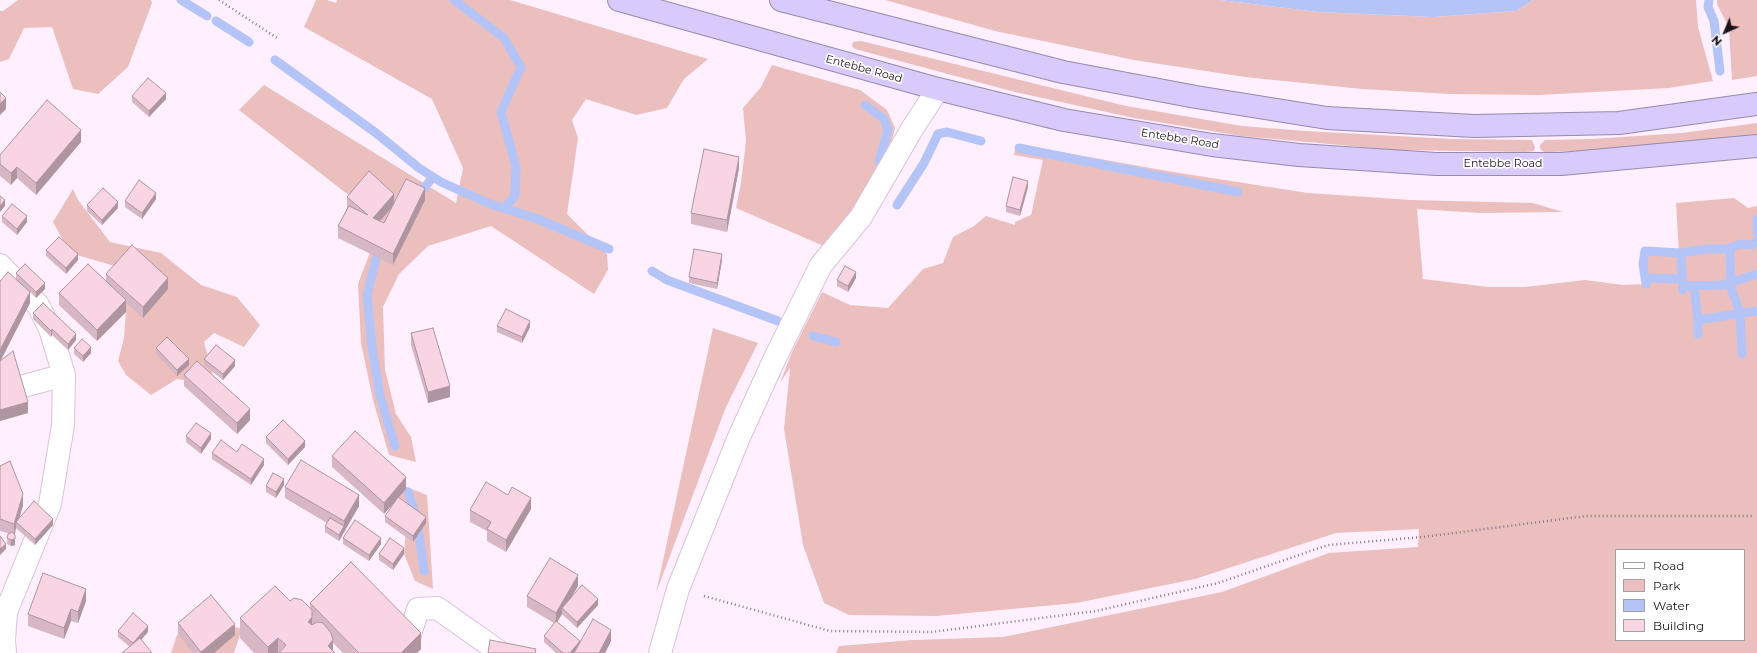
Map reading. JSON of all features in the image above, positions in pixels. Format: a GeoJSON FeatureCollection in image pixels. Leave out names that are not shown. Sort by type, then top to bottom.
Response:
{"type":"FeatureCollection","features":[{"type":"Feature","properties":{"kind":"highway","name":"Entebbe Road"},"geometry":{"type":"LineString","coordinates":[[619,0],[938,89],[1064,120],[1212,145],[1299,155],[1436,164],[1561,164],[1757,146]]}},
{"type":"Feature","properties":{"kind":"highway"},"geometry":{"type":"LineString","coordinates":[[781,0],[1063,72],[1196,97],[1327,118],[1474,126],[1619,123],[1757,104]]}},
{"type":"Feature","properties":{"kind":"street"},"geometry":{"type":"LineString","coordinates":[[660,653],[678,589],[739,437],[775,358],[821,265],[861,217],[912,129],[938,89]]}},
{"type":"Feature","properties":{"kind":"street"},"geometry":{"type":"LineString","coordinates":[[0,265],[38,305],[50,329],[64,375],[63,425],[50,504],[6,612],[4,640],[5,653]]}},
{"type":"Feature","properties":{"kind":"street"},"geometry":{"type":"LineString","coordinates":[[0,399],[13,389],[64,375]]}},
{"type":"Feature","properties":{"kind":"street"},"geometry":{"type":"LineString","coordinates":[[404,653],[418,609],[437,608],[501,653]]}},
{"type":"Feature","properties":{"kind":"path"},"geometry":{"type":"LineString","coordinates":[[219,0],[277,38]]}},
{"type":"Feature","properties":{"kind":"path"},"geometry":{"type":"LineString","coordinates":[[678,589],[830,631],[932,632],[1096,611],[1218,583],[1328,544],[1423,537],[1586,516],[1753,516]]}},
{"type":"Feature","properties":{"kind":"green space"},"geometry":{"type":"Polygon","coordinates":[[[18,0],[151,0],[152,3],[128,67],[98,94],[73,89],[52,27],[24,28],[9,59],[0,62],[0,11],[3,11],[18,0]]]}},
{"type":"Feature","properties":{"kind":"green space"},"geometry":{"type":"Polygon","coordinates":[[[316,0],[327,0],[336,3],[337,0],[510,0],[708,59],[684,79],[667,108],[636,115],[586,99],[572,120],[578,138],[567,214],[607,254],[608,270],[594,294],[491,226],[428,246],[399,274],[383,307],[385,370],[396,414],[411,437],[416,462],[389,455],[373,400],[361,343],[358,284],[382,221],[239,110],[264,85],[456,203],[463,168],[432,99],[304,27],[316,0]]]}},
{"type":"Feature","properties":{"kind":"green space"},"geometry":{"type":"Polygon","coordinates":[[[885,0],[1220,0],[1318,12],[1433,17],[1516,11],[1533,0],[1696,0],[1698,27],[1713,81],[1669,88],[1539,95],[1450,94],[1362,89],[1245,77],[1134,60],[995,31],[885,0]]]}},
{"type":"Feature","properties":{"kind":"green space"},"geometry":{"type":"Polygon","coordinates":[[[1717,0],[1757,0],[1757,76],[1732,80],[1729,28],[1717,4],[1717,0]]]}},
{"type":"Feature","properties":{"kind":"green space"},"geometry":{"type":"Polygon","coordinates":[[[861,41],[1126,106],[1242,126],[1452,139],[1532,140],[1535,147],[1534,151],[1525,152],[1396,150],[1241,136],[1134,118],[1015,92],[855,49],[852,46],[853,42],[861,41]]]}},
{"type":"Feature","properties":{"kind":"green space"},"geometry":{"type":"Polygon","coordinates":[[[772,65],[860,90],[887,110],[895,128],[892,140],[876,181],[826,247],[736,208],[741,183],[746,141],[743,108],[761,87],[772,65]]]}},
{"type":"Feature","properties":{"kind":"green space"},"geometry":{"type":"Polygon","coordinates":[[[1757,123],[1757,136],[1668,146],[1552,152],[1544,152],[1540,149],[1540,145],[1545,140],[1592,139],[1682,133],[1757,123]]]}},
{"type":"Feature","properties":{"kind":"green space"},"geometry":{"type":"Polygon","coordinates":[[[1016,144],[1173,172],[1308,193],[1411,200],[1533,203],[1563,212],[1480,213],[1417,209],[1423,279],[1488,287],[1525,287],[1585,280],[1623,285],[1645,284],[1643,264],[1645,251],[1679,253],[1676,203],[1734,198],[1748,208],[1757,206],[1757,653],[836,653],[839,646],[913,640],[1003,637],[1222,592],[1329,553],[1418,547],[1419,529],[1336,533],[1195,579],[1076,603],[936,616],[849,615],[824,603],[803,545],[784,429],[790,368],[780,383],[792,352],[822,292],[850,305],[888,308],[923,269],[943,263],[953,237],[974,226],[986,216],[1015,225],[1015,222],[1031,215],[1043,160],[1014,155],[1016,144]]]}},
{"type":"Feature","properties":{"kind":"green space"},"geometry":{"type":"Polygon","coordinates":[[[73,189],[78,200],[110,242],[161,253],[201,285],[237,297],[260,325],[244,347],[214,333],[204,342],[213,373],[198,382],[177,379],[151,395],[126,375],[118,361],[124,338],[126,312],[118,267],[70,253],[53,222],[73,189]]]}},
{"type":"Feature","properties":{"kind":"green space"},"geometry":{"type":"Polygon","coordinates":[[[713,328],[758,343],[726,407],[656,593],[713,328]]]}},
{"type":"Feature","properties":{"kind":"green space"},"geometry":{"type":"Polygon","coordinates":[[[397,483],[427,495],[433,589],[415,581],[404,554],[406,529],[397,483]]]}},
{"type":"Feature","properties":{"kind":"green space"},"geometry":{"type":"Polygon","coordinates":[[[218,622],[242,629],[234,653],[171,653],[177,635],[218,622]]]}},
{"type":"Feature","properties":{"kind":"water"},"geometry":{"type":"Polygon","coordinates":[[[1220,0],[1533,0],[1516,11],[1433,17],[1318,12],[1220,0]]]}},
{"type":"Feature","properties":{"kind":"building"},"geometry":{"type":"Polygon","coordinates":[[[148,78],[166,93],[149,111],[132,96],[148,78]]]}},
{"type":"Feature","properties":{"kind":"building"},"geometry":{"type":"Polygon","coordinates":[[[0,92],[6,98],[0,104],[0,92]]]}},
{"type":"Feature","properties":{"kind":"building"},"geometry":{"type":"Polygon","coordinates":[[[47,100],[81,130],[36,183],[17,167],[11,173],[0,164],[0,155],[47,100]]]}},
{"type":"Feature","properties":{"kind":"building"},"geometry":{"type":"Polygon","coordinates":[[[704,149],[739,157],[727,220],[691,213],[704,149]]]}},
{"type":"Feature","properties":{"kind":"building"},"geometry":{"type":"Polygon","coordinates":[[[369,171],[394,194],[373,218],[384,223],[406,179],[425,188],[393,254],[338,226],[349,206],[368,215],[347,197],[369,171]]]}},
{"type":"Feature","properties":{"kind":"building"},"geometry":{"type":"Polygon","coordinates":[[[1013,177],[1028,181],[1020,210],[1006,206],[1013,177]]]}},
{"type":"Feature","properties":{"kind":"building"},"geometry":{"type":"Polygon","coordinates":[[[139,180],[156,193],[142,213],[125,201],[139,180]]]}},
{"type":"Feature","properties":{"kind":"building"},"geometry":{"type":"Polygon","coordinates":[[[103,188],[118,202],[102,220],[87,205],[103,188]]]}},
{"type":"Feature","properties":{"kind":"building"},"geometry":{"type":"Polygon","coordinates":[[[0,196],[5,200],[0,206],[0,196]]]}},
{"type":"Feature","properties":{"kind":"building"},"geometry":{"type":"Polygon","coordinates":[[[12,204],[27,216],[17,229],[2,216],[12,204]]]}},
{"type":"Feature","properties":{"kind":"building"},"geometry":{"type":"Polygon","coordinates":[[[59,237],[78,254],[66,268],[46,250],[59,237]]]}},
{"type":"Feature","properties":{"kind":"building"},"geometry":{"type":"Polygon","coordinates":[[[132,245],[168,278],[143,307],[106,274],[132,245]]]}},
{"type":"Feature","properties":{"kind":"building"},"geometry":{"type":"Polygon","coordinates":[[[694,249],[722,254],[717,283],[689,277],[694,249]]]}},
{"type":"Feature","properties":{"kind":"building"},"geometry":{"type":"Polygon","coordinates":[[[25,264],[45,283],[36,292],[16,273],[25,264]]]}},
{"type":"Feature","properties":{"kind":"building"},"geometry":{"type":"Polygon","coordinates":[[[88,264],[126,300],[97,330],[59,293],[88,264]]]}},
{"type":"Feature","properties":{"kind":"building"},"geometry":{"type":"Polygon","coordinates":[[[845,266],[856,272],[848,286],[837,280],[845,266]]]}},
{"type":"Feature","properties":{"kind":"building"},"geometry":{"type":"Polygon","coordinates":[[[8,272],[30,292],[0,350],[0,281],[8,272]]]}},
{"type":"Feature","properties":{"kind":"building"},"geometry":{"type":"Polygon","coordinates":[[[43,303],[76,334],[68,344],[52,329],[51,331],[33,313],[43,303]]]}},
{"type":"Feature","properties":{"kind":"building"},"geometry":{"type":"Polygon","coordinates":[[[506,309],[530,321],[522,337],[497,326],[506,309]]]}},
{"type":"Feature","properties":{"kind":"building"},"geometry":{"type":"Polygon","coordinates":[[[433,328],[450,386],[428,392],[411,333],[433,328]]]}},
{"type":"Feature","properties":{"kind":"building"},"geometry":{"type":"Polygon","coordinates":[[[167,337],[189,359],[177,370],[156,348],[167,337]]]}},
{"type":"Feature","properties":{"kind":"building"},"geometry":{"type":"Polygon","coordinates":[[[82,339],[91,347],[83,356],[74,348],[82,339]]]}},
{"type":"Feature","properties":{"kind":"building"},"geometry":{"type":"Polygon","coordinates":[[[216,345],[235,360],[223,374],[204,359],[216,345]]]}},
{"type":"Feature","properties":{"kind":"building"},"geometry":{"type":"Polygon","coordinates":[[[13,351],[28,402],[0,410],[0,361],[13,351]]]}},
{"type":"Feature","properties":{"kind":"building"},"geometry":{"type":"Polygon","coordinates":[[[197,361],[250,409],[237,423],[184,375],[197,361]]]}},
{"type":"Feature","properties":{"kind":"building"},"geometry":{"type":"Polygon","coordinates":[[[283,420],[305,441],[288,459],[266,437],[283,420]]]}},
{"type":"Feature","properties":{"kind":"building"},"geometry":{"type":"Polygon","coordinates":[[[196,423],[211,433],[201,448],[186,436],[196,423]]]}},
{"type":"Feature","properties":{"kind":"building"},"geometry":{"type":"Polygon","coordinates":[[[355,431],[406,477],[384,503],[332,456],[355,431]]]}},
{"type":"Feature","properties":{"kind":"building"},"geometry":{"type":"Polygon","coordinates":[[[221,440],[237,452],[242,444],[264,459],[251,479],[212,453],[221,440]]]}},
{"type":"Feature","properties":{"kind":"building"},"geometry":{"type":"Polygon","coordinates":[[[301,460],[359,495],[344,521],[285,487],[301,460]]]}},
{"type":"Feature","properties":{"kind":"building"},"geometry":{"type":"Polygon","coordinates":[[[10,461],[23,494],[14,524],[0,519],[0,466],[10,461]]]}},
{"type":"Feature","properties":{"kind":"building"},"geometry":{"type":"Polygon","coordinates":[[[273,473],[284,479],[276,492],[266,486],[273,473]]]}},
{"type":"Feature","properties":{"kind":"building"},"geometry":{"type":"Polygon","coordinates":[[[486,482],[508,495],[512,487],[531,498],[506,540],[487,529],[491,522],[470,510],[486,482]]]}},
{"type":"Feature","properties":{"kind":"building"},"geometry":{"type":"Polygon","coordinates":[[[398,497],[426,517],[413,536],[385,516],[398,497]]]}},
{"type":"Feature","properties":{"kind":"building"},"geometry":{"type":"Polygon","coordinates":[[[34,501],[53,519],[35,539],[16,522],[34,501]]]}},
{"type":"Feature","properties":{"kind":"building"},"geometry":{"type":"Polygon","coordinates":[[[330,518],[344,526],[339,535],[325,526],[330,518]]]}},
{"type":"Feature","properties":{"kind":"building"},"geometry":{"type":"Polygon","coordinates":[[[355,520],[381,538],[369,555],[343,538],[355,520]]]}},
{"type":"Feature","properties":{"kind":"building"},"geometry":{"type":"Polygon","coordinates":[[[12,532],[15,535],[15,539],[11,540],[7,538],[8,534],[12,532]]]}},
{"type":"Feature","properties":{"kind":"building"},"geometry":{"type":"Polygon","coordinates":[[[0,536],[6,544],[0,549],[0,536]]]}},
{"type":"Feature","properties":{"kind":"building"},"geometry":{"type":"Polygon","coordinates":[[[390,538],[404,548],[393,564],[379,554],[390,538]]]}},
{"type":"Feature","properties":{"kind":"building"},"geometry":{"type":"Polygon","coordinates":[[[550,558],[578,575],[556,613],[527,596],[550,558]]]}},
{"type":"Feature","properties":{"kind":"building"},"geometry":{"type":"Polygon","coordinates":[[[351,562],[421,633],[401,653],[359,653],[310,603],[351,562]]]}},
{"type":"Feature","properties":{"kind":"building"},"geometry":{"type":"Polygon","coordinates":[[[43,573],[86,589],[78,612],[71,609],[64,628],[28,614],[43,573]]]}},
{"type":"Feature","properties":{"kind":"building"},"geometry":{"type":"Polygon","coordinates":[[[582,585],[598,599],[577,622],[562,608],[582,585]]]}},
{"type":"Feature","properties":{"kind":"building"},"geometry":{"type":"Polygon","coordinates":[[[275,586],[290,601],[294,598],[302,600],[312,610],[312,617],[308,622],[312,625],[317,622],[323,623],[331,633],[333,640],[328,646],[335,653],[279,653],[286,645],[278,638],[268,647],[240,618],[275,586]]]}},
{"type":"Feature","properties":{"kind":"building"},"geometry":{"type":"Polygon","coordinates":[[[211,595],[235,624],[201,652],[178,623],[211,595]]]}},
{"type":"Feature","properties":{"kind":"building"},"geometry":{"type":"Polygon","coordinates":[[[133,613],[148,626],[133,643],[118,631],[133,613]]]}},
{"type":"Feature","properties":{"kind":"building"},"geometry":{"type":"Polygon","coordinates":[[[593,619],[611,630],[599,653],[574,653],[593,619]]]}},
{"type":"Feature","properties":{"kind":"building"},"geometry":{"type":"Polygon","coordinates":[[[556,621],[580,641],[570,653],[563,653],[544,636],[556,621]]]}},
{"type":"Feature","properties":{"kind":"building"},"geometry":{"type":"Polygon","coordinates":[[[140,638],[152,653],[122,653],[140,638]]]}},
{"type":"Feature","properties":{"kind":"building"},"geometry":{"type":"Polygon","coordinates":[[[490,640],[536,649],[535,653],[488,653],[490,640]]]}},
{"type":"Feature","properties":{"kind":"waterway"},"geometry":{"type":"LineString","coordinates":[[181,0],[207,16]]}},
{"type":"Feature","properties":{"kind":"waterway"},"geometry":{"type":"LineString","coordinates":[[454,0],[504,38],[521,67],[501,112],[516,167],[515,196],[504,208]]}},
{"type":"Feature","properties":{"kind":"waterway"},"geometry":{"type":"LineString","coordinates":[[1709,0],[1708,7],[1714,21],[1720,71]]}},
{"type":"Feature","properties":{"kind":"waterway"},"geometry":{"type":"LineString","coordinates":[[216,21],[249,42]]}},
{"type":"Feature","properties":{"kind":"waterway"},"geometry":{"type":"LineString","coordinates":[[275,60],[376,133],[419,168],[441,182],[490,204],[535,218],[609,249]]}},
{"type":"Feature","properties":{"kind":"waterway"},"geometry":{"type":"LineString","coordinates":[[865,105],[884,119],[888,130],[879,161]]}},
{"type":"Feature","properties":{"kind":"waterway"},"geometry":{"type":"LineString","coordinates":[[897,205],[924,163],[938,134],[947,132],[981,141]]}},
{"type":"Feature","properties":{"kind":"waterway"},"geometry":{"type":"LineString","coordinates":[[1019,148],[1238,192]]}},
{"type":"Feature","properties":{"kind":"waterway"},"geometry":{"type":"LineString","coordinates":[[417,197],[433,177]]}},
{"type":"Feature","properties":{"kind":"waterway"},"geometry":{"type":"LineString","coordinates":[[1757,219],[1757,233]]}},
{"type":"Feature","properties":{"kind":"waterway"},"geometry":{"type":"LineString","coordinates":[[1646,284],[1643,264],[1645,251],[1681,253],[1706,249],[1727,249],[1741,244],[1752,245],[1757,241]]}},
{"type":"Feature","properties":{"kind":"waterway"},"geometry":{"type":"LineString","coordinates":[[381,247],[376,259],[367,295],[372,347],[380,395],[395,446]]}},
{"type":"Feature","properties":{"kind":"waterway"},"geometry":{"type":"LineString","coordinates":[[1730,248],[1731,288],[1740,312],[1742,354]]}},
{"type":"Feature","properties":{"kind":"waterway"},"geometry":{"type":"LineString","coordinates":[[1681,253],[1683,290]]}},
{"type":"Feature","properties":{"kind":"waterway"},"geometry":{"type":"LineString","coordinates":[[652,271],[667,280],[778,321]]}},
{"type":"Feature","properties":{"kind":"waterway"},"geometry":{"type":"LineString","coordinates":[[1683,286],[1723,285],[1757,274]]}},
{"type":"Feature","properties":{"kind":"waterway"},"geometry":{"type":"LineString","coordinates":[[1646,278],[1682,279]]}},
{"type":"Feature","properties":{"kind":"waterway"},"geometry":{"type":"LineString","coordinates":[[1694,286],[1698,334]]}},
{"type":"Feature","properties":{"kind":"waterway"},"geometry":{"type":"LineString","coordinates":[[1698,320],[1757,311]]}},
{"type":"Feature","properties":{"kind":"waterway"},"geometry":{"type":"LineString","coordinates":[[813,336],[836,342]]}},
{"type":"Feature","properties":{"kind":"waterway"},"geometry":{"type":"LineString","coordinates":[[408,492],[417,519],[424,571]]}}]}
